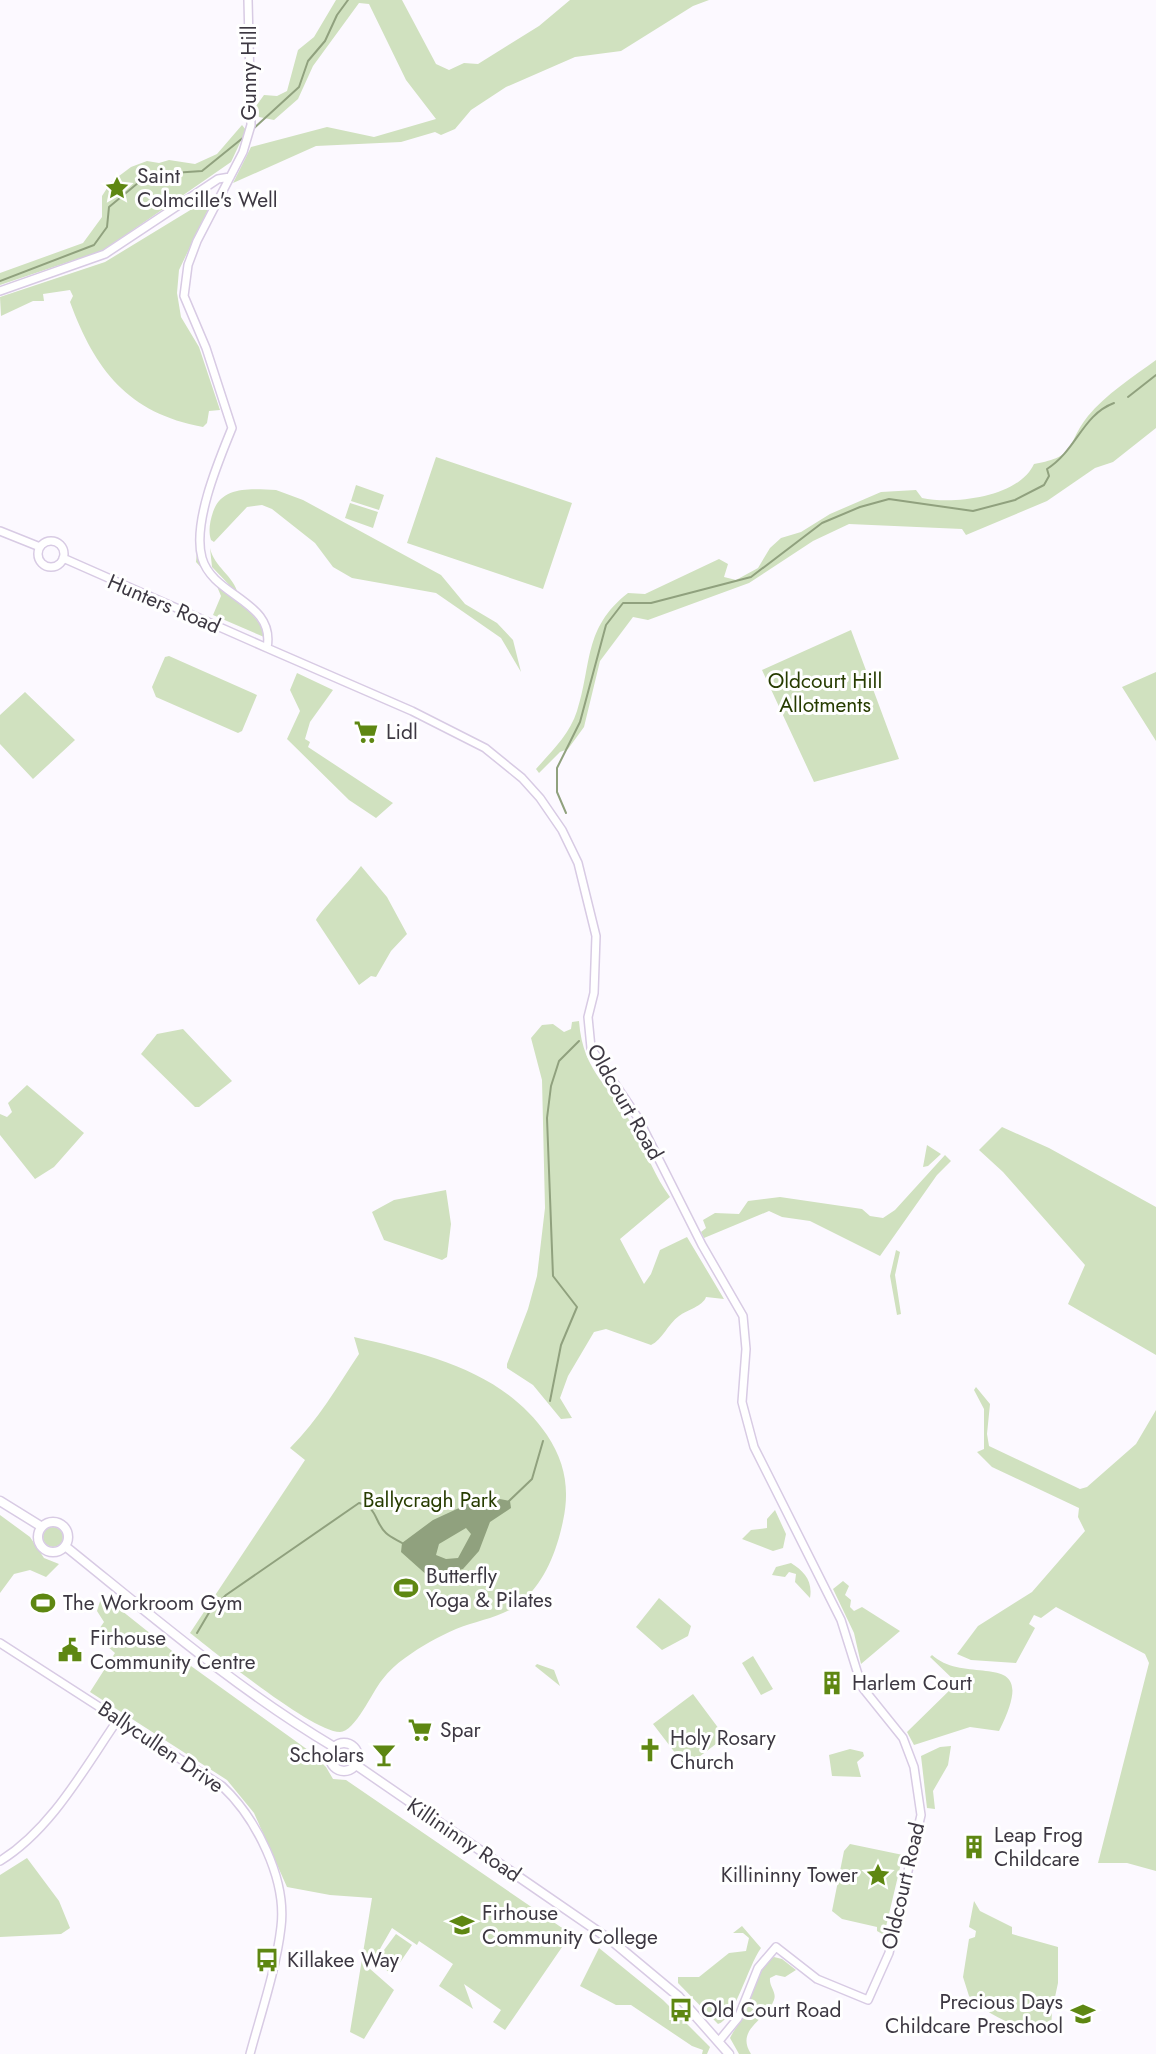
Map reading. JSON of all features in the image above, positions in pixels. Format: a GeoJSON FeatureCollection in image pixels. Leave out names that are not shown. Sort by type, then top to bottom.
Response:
{"type":"FeatureCollection","features":[{"type":"Feature","properties":{"kind":"main road","name":"Killininny Road"},"geometry":{"type":"LineString","coordinates":[[0,1502],[42,1527]]}},
{"type":"Feature","properties":{"kind":"main road","name":"Killininny Road"},"geometry":{"type":"LineString","coordinates":[[53,1522],[62,1525],[68,1533],[65,1546],[55,1551],[42,1547],[38,1538],[42,1527],[53,1522]]}},
{"type":"Feature","properties":{"kind":"main road","name":"Killininny Road"},"geometry":{"type":"LineString","coordinates":[[65,1546],[202,1656],[334,1748]]}},
{"type":"Feature","properties":{"kind":"main road","name":"Killininny Road"},"geometry":{"type":"LineString","coordinates":[[342,1743],[352,1745],[358,1752],[356,1765],[345,1772],[336,1769],[330,1756],[334,1748],[342,1743]]}},
{"type":"Feature","properties":{"kind":"main road","name":"Killininny Road"},"geometry":{"type":"LineString","coordinates":[[356,1765],[612,1941],[670,1989],[729,2054]]}},
{"type":"Feature","properties":{"kind":"street","name":"Gunny Hill"},"geometry":{"type":"LineString","coordinates":[[228,180],[251,125],[248,0]]}},
{"type":"Feature","properties":{"kind":"street"},"geometry":{"type":"LineString","coordinates":[[0,291],[105,254],[218,179],[228,180],[188,265],[184,296],[206,348],[232,428],[212,486],[201,542],[202,559],[215,577],[263,618],[268,630],[267,648]]}},
{"type":"Feature","properties":{"kind":"street","name":"Hunters Road"},"geometry":{"type":"LineString","coordinates":[[0,531],[40,547]]}},
{"type":"Feature","properties":{"kind":"street","name":"Hunters Road"},"geometry":{"type":"LineString","coordinates":[[46,542],[57,542],[62,547],[63,558],[54,566],[46,565],[38,555],[40,547],[46,542]]}},
{"type":"Feature","properties":{"kind":"street","name":"Hunters Road"},"geometry":{"type":"LineString","coordinates":[[63,558],[267,648]]}},
{"type":"Feature","properties":{"kind":"street","name":"Oldcourt Road"},"geometry":{"type":"LineString","coordinates":[[267,648],[412,711],[485,748],[522,778],[562,830],[582,872],[596,936],[594,993],[588,1017],[591,1048],[638,1118],[702,1245],[743,1316],[746,1349],[742,1402],[754,1447],[841,1620],[862,1687],[903,1738],[910,1752],[918,1783],[921,1815],[889,1953],[868,2000],[817,1979],[776,1947],[758,1968],[738,2018],[719,2040]]}},
{"type":"Feature","properties":{"kind":"street","name":"Ballycullen Drive"},"geometry":{"type":"LineString","coordinates":[[0,1643],[222,1786],[236,1799],[267,1853],[278,1890],[282,1926],[250,2054]]}},
{"type":"Feature","properties":{"kind":"street"},"geometry":{"type":"LineString","coordinates":[[0,1861],[26,1841],[57,1805],[119,1718]]}},
{"type":"Feature","properties":{"kind":"green space"},"geometry":{"type":"Polygon","coordinates":[[[336,0],[402,0],[436,64],[449,70],[464,63],[478,64],[539,26],[570,0],[709,0],[693,6],[621,51],[575,57],[506,87],[471,110],[455,129],[441,135],[435,132],[401,142],[316,146],[233,183],[251,147],[327,127],[374,137],[436,119],[406,80],[369,4],[359,3],[313,66],[298,99],[274,120],[259,117],[256,106],[264,95],[277,96],[287,91],[298,50],[314,37],[336,0]]]}},
{"type":"Feature","properties":{"kind":"green space"},"geometry":{"type":"Polygon","coordinates":[[[242,125],[246,130],[231,162],[104,250],[0,285],[0,273],[83,243],[102,217],[102,196],[111,182],[131,167],[147,161],[159,163],[169,160],[195,164],[217,154],[242,125]]]}},
{"type":"Feature","properties":{"kind":"green space"},"geometry":{"type":"Polygon","coordinates":[[[215,195],[179,270],[177,293],[181,317],[199,347],[220,410],[209,411],[207,423],[203,427],[154,411],[118,385],[91,348],[70,302],[73,296],[70,290],[43,294],[44,301],[33,301],[1,316],[0,297],[105,262],[215,195]]]}},
{"type":"Feature","properties":{"kind":"green space"},"geometry":{"type":"Polygon","coordinates":[[[1156,360],[1156,428],[1113,462],[1095,468],[1047,501],[966,535],[962,529],[849,524],[813,541],[749,583],[648,620],[633,617],[600,661],[584,727],[568,749],[560,752],[539,773],[536,769],[570,727],[582,694],[596,634],[603,620],[628,593],[645,594],[719,559],[728,564],[724,577],[736,580],[758,568],[770,548],[781,538],[801,532],[830,514],[881,492],[916,490],[922,498],[951,500],[1000,491],[1015,484],[1034,464],[1065,453],[1095,408],[1156,360]]]}},
{"type":"Feature","properties":{"kind":"green space"},"geometry":{"type":"Polygon","coordinates":[[[436,457],[572,503],[543,589],[407,543],[436,457]]]}},
{"type":"Feature","properties":{"kind":"green space"},"geometry":{"type":"Polygon","coordinates":[[[356,485],[384,495],[379,510],[351,501],[356,485]]]}},
{"type":"Feature","properties":{"kind":"green space"},"geometry":{"type":"Polygon","coordinates":[[[239,490],[276,490],[303,500],[441,575],[465,604],[497,623],[513,640],[521,672],[501,638],[436,593],[352,578],[333,567],[315,543],[272,509],[262,505],[247,507],[214,542],[211,540],[212,515],[223,497],[239,490]]]}},
{"type":"Feature","properties":{"kind":"green space"},"geometry":{"type":"Polygon","coordinates":[[[350,503],[378,512],[373,528],[345,518],[350,503]]]}},
{"type":"Feature","properties":{"kind":"green space"},"geometry":{"type":"Polygon","coordinates":[[[210,548],[212,555],[238,594],[212,567],[210,548]]]}},
{"type":"Feature","properties":{"kind":"green space"},"geometry":{"type":"Polygon","coordinates":[[[197,551],[211,576],[256,619],[264,637],[213,615],[221,596],[216,584],[196,562],[197,551]]]}},
{"type":"Feature","properties":{"kind":"green space","name":"Oldcourt Hill Allotments"},"geometry":{"type":"Polygon","coordinates":[[[851,630],[899,759],[814,782],[762,670],[851,630]]]}},
{"type":"Feature","properties":{"kind":"green space"},"geometry":{"type":"Polygon","coordinates":[[[169,656],[257,695],[242,731],[238,733],[156,697],[152,687],[165,657],[169,656]]]}},
{"type":"Feature","properties":{"kind":"green space"},"geometry":{"type":"Polygon","coordinates":[[[1156,672],[1156,741],[1122,687],[1156,672]]]}},
{"type":"Feature","properties":{"kind":"green space"},"geometry":{"type":"Polygon","coordinates":[[[297,673],[333,690],[310,722],[305,739],[310,742],[308,747],[393,803],[376,818],[349,800],[287,739],[300,711],[290,690],[297,673]]]}},
{"type":"Feature","properties":{"kind":"green space"},"geometry":{"type":"Polygon","coordinates":[[[25,692],[75,740],[33,779],[0,744],[0,715],[25,692]]]}},
{"type":"Feature","properties":{"kind":"green space"},"geometry":{"type":"Polygon","coordinates":[[[361,866],[387,897],[407,934],[391,951],[376,977],[371,976],[359,985],[316,920],[361,866]]]}},
{"type":"Feature","properties":{"kind":"green space"},"geometry":{"type":"Polygon","coordinates":[[[579,1021],[586,1055],[592,1068],[626,1115],[670,1197],[620,1239],[644,1284],[660,1250],[687,1237],[724,1299],[706,1297],[675,1319],[651,1345],[606,1329],[594,1332],[568,1376],[560,1398],[572,1418],[561,1419],[533,1385],[507,1368],[507,1364],[528,1309],[537,1276],[545,1208],[542,1080],[531,1038],[542,1025],[553,1024],[564,1032],[571,1029],[572,1022],[579,1021]]]}},
{"type":"Feature","properties":{"kind":"green space"},"geometry":{"type":"Polygon","coordinates":[[[183,1029],[232,1081],[199,1107],[195,1107],[141,1054],[157,1034],[183,1029]]]}},
{"type":"Feature","properties":{"kind":"green space"},"geometry":{"type":"Polygon","coordinates":[[[27,1085],[84,1133],[54,1167],[35,1179],[0,1135],[0,1114],[7,1117],[12,1112],[8,1103],[27,1085]]]}},
{"type":"Feature","properties":{"kind":"green space"},"geometry":{"type":"Polygon","coordinates":[[[1002,1127],[1049,1148],[1156,1207],[1156,1355],[1068,1304],[1085,1265],[1003,1172],[979,1150],[1002,1127]]]}},
{"type":"Feature","properties":{"kind":"green space"},"geometry":{"type":"Polygon","coordinates":[[[927,1145],[941,1154],[928,1166],[923,1167],[927,1145]]]}},
{"type":"Feature","properties":{"kind":"green space"},"geometry":{"type":"Polygon","coordinates":[[[945,1155],[951,1161],[937,1175],[880,1256],[810,1221],[782,1217],[769,1211],[704,1238],[701,1232],[706,1228],[703,1220],[715,1213],[739,1214],[748,1201],[780,1197],[862,1209],[870,1216],[883,1218],[895,1210],[945,1155]]]}},
{"type":"Feature","properties":{"kind":"green space"},"geometry":{"type":"Polygon","coordinates":[[[446,1190],[451,1224],[447,1257],[442,1260],[384,1240],[372,1212],[394,1200],[446,1190]]]}},
{"type":"Feature","properties":{"kind":"green space"},"geometry":{"type":"Polygon","coordinates":[[[896,1250],[900,1252],[895,1275],[901,1314],[897,1315],[890,1276],[896,1250]]]}},
{"type":"Feature","properties":{"kind":"green space","name":"Ballycragh Park"},"geometry":{"type":"Polygon","coordinates":[[[354,1337],[435,1358],[485,1380],[508,1395],[529,1413],[553,1445],[562,1466],[566,1498],[554,1553],[532,1592],[517,1606],[443,1635],[402,1660],[382,1680],[351,1726],[340,1732],[327,1729],[287,1706],[190,1633],[305,1460],[290,1448],[319,1414],[359,1354],[354,1337]]]}},
{"type":"Feature","properties":{"kind":"green space"},"geometry":{"type":"Polygon","coordinates":[[[976,1387],[990,1404],[987,1434],[989,1446],[1080,1489],[1087,1487],[1136,1444],[1156,1410],[1156,1871],[1127,1863],[1098,1863],[1149,1663],[1145,1654],[1056,1607],[1041,1618],[1034,1615],[1029,1624],[1035,1628],[1016,1663],[971,1660],[957,1654],[978,1626],[1032,1592],[1085,1531],[1078,1517],[1079,1508],[992,1467],[977,1452],[984,1449],[984,1409],[974,1390],[976,1387]]]}},
{"type":"Feature","properties":{"kind":"green space"},"geometry":{"type":"Polygon","coordinates":[[[775,1510],[786,1534],[783,1548],[773,1551],[742,1539],[751,1530],[767,1528],[767,1519],[775,1510]]]}},
{"type":"Feature","properties":{"kind":"green space"},"geometry":{"type":"Polygon","coordinates":[[[0,1515],[30,1537],[44,1558],[59,1564],[46,1577],[30,1570],[14,1574],[0,1593],[0,1515]]]}},
{"type":"Feature","properties":{"kind":"green space"},"geometry":{"type":"Polygon","coordinates":[[[49,1527],[57,1527],[63,1537],[57,1547],[49,1547],[43,1541],[43,1533],[49,1527]]]}},
{"type":"Feature","properties":{"kind":"green space"},"geometry":{"type":"Polygon","coordinates":[[[791,1563],[806,1577],[810,1586],[810,1598],[795,1582],[796,1574],[789,1572],[785,1577],[772,1575],[776,1567],[791,1563]]]}},
{"type":"Feature","properties":{"kind":"green space"},"geometry":{"type":"Polygon","coordinates":[[[843,1581],[849,1586],[845,1595],[851,1600],[850,1607],[854,1611],[862,1607],[900,1631],[861,1664],[854,1633],[833,1589],[843,1581]]]}},
{"type":"Feature","properties":{"kind":"green space"},"geometry":{"type":"Polygon","coordinates":[[[102,1595],[191,1666],[308,1750],[326,1767],[333,1779],[346,1780],[571,1934],[505,2030],[493,2022],[501,2010],[464,1984],[473,2009],[439,1986],[453,1964],[419,1941],[417,1945],[392,1928],[369,1968],[394,1990],[364,2039],[350,2032],[372,1898],[330,1895],[287,1887],[254,1813],[227,1780],[90,1692],[115,1653],[107,1646],[110,1641],[97,1632],[104,1622],[97,1611],[102,1595]]]}},
{"type":"Feature","properties":{"kind":"green space"},"geometry":{"type":"Polygon","coordinates":[[[659,1598],[691,1626],[688,1636],[662,1650],[636,1627],[659,1598]]]}},
{"type":"Feature","properties":{"kind":"green space"},"geometry":{"type":"Polygon","coordinates":[[[932,1655],[947,1664],[996,1672],[1007,1677],[1012,1687],[1010,1704],[999,1731],[970,1727],[914,1745],[907,1732],[957,1683],[930,1657],[932,1655]]]}},
{"type":"Feature","properties":{"kind":"green space"},"geometry":{"type":"Polygon","coordinates":[[[753,1656],[773,1689],[761,1695],[742,1663],[753,1656]]]}},
{"type":"Feature","properties":{"kind":"green space"},"geometry":{"type":"Polygon","coordinates":[[[537,1664],[554,1670],[560,1686],[535,1666],[537,1664]]]}},
{"type":"Feature","properties":{"kind":"green space"},"geometry":{"type":"Polygon","coordinates":[[[693,1694],[725,1737],[686,1767],[653,1724],[693,1694]]]}},
{"type":"Feature","properties":{"kind":"green space"},"geometry":{"type":"Polygon","coordinates":[[[951,1746],[948,1765],[933,1791],[935,1809],[927,1808],[921,1756],[940,1747],[951,1746]]]}},
{"type":"Feature","properties":{"kind":"green space"},"geometry":{"type":"Polygon","coordinates":[[[850,1749],[863,1752],[864,1756],[857,1762],[861,1777],[832,1776],[829,1755],[850,1749]]]}},
{"type":"Feature","properties":{"kind":"green space"},"geometry":{"type":"Polygon","coordinates":[[[850,1844],[903,1855],[884,1935],[877,1931],[877,1927],[842,1919],[832,1911],[844,1851],[850,1844]]]}},
{"type":"Feature","properties":{"kind":"green space"},"geometry":{"type":"Polygon","coordinates":[[[27,1858],[59,1901],[70,1928],[61,1934],[0,1937],[0,1875],[27,1858]]]}},
{"type":"Feature","properties":{"kind":"green space"},"geometry":{"type":"Polygon","coordinates":[[[974,1901],[980,1911],[1012,1927],[1012,1934],[1058,1947],[1058,1983],[1051,2031],[1028,2028],[1007,2021],[986,2011],[969,1996],[963,1977],[969,1939],[975,1937],[976,1931],[969,1927],[974,1901]]]}},
{"type":"Feature","properties":{"kind":"green space"},"geometry":{"type":"Polygon","coordinates":[[[742,1926],[761,1948],[730,2013],[718,2024],[678,1983],[678,1977],[699,1977],[729,1953],[746,1951],[749,1938],[743,1933],[733,1933],[742,1926]]]}},
{"type":"Feature","properties":{"kind":"green space"},"geometry":{"type":"Polygon","coordinates":[[[396,1934],[412,1945],[392,1974],[375,1962],[396,1934]]]}},
{"type":"Feature","properties":{"kind":"green space"},"geometry":{"type":"Polygon","coordinates":[[[599,1948],[663,2000],[710,2047],[707,2054],[702,2054],[703,2050],[692,2046],[631,2005],[616,2005],[580,1986],[599,1948]]]}},
{"type":"Feature","properties":{"kind":"green space"},"geometry":{"type":"Polygon","coordinates":[[[774,1957],[782,1959],[796,1970],[785,1977],[776,1975],[770,1978],[774,2000],[749,2031],[747,2045],[751,2054],[739,2054],[730,2038],[742,2020],[758,1975],[774,1957]]]}},
{"type":"Feature","properties":{"kind":"shaded area"},"geometry":{"type":"Polygon","coordinates":[[[485,1496],[510,1501],[511,1508],[490,1522],[479,1551],[463,1569],[429,1577],[401,1552],[402,1543],[433,1520],[485,1496]],[[466,1528],[439,1544],[436,1555],[446,1559],[458,1558],[471,1534],[466,1528]]]}},
{"type":"Feature","properties":{"kind":"waterway"},"geometry":{"type":"LineString","coordinates":[[253,129],[299,87],[308,61],[325,41],[337,15],[348,0]]}},
{"type":"Feature","properties":{"kind":"waterway"},"geometry":{"type":"LineString","coordinates":[[0,281],[94,245],[107,227],[109,207],[144,178],[158,174],[202,171],[244,137]]}},
{"type":"Feature","properties":{"kind":"waterway"},"geometry":{"type":"LineString","coordinates":[[1128,397],[1156,375]]}},
{"type":"Feature","properties":{"kind":"waterway"},"geometry":{"type":"LineString","coordinates":[[566,813],[557,792],[557,768],[580,722],[606,625],[623,603],[651,603],[751,577],[822,523],[860,507],[889,499],[973,511],[1015,500],[1044,485],[1049,476],[1047,469],[1066,452],[1094,416],[1114,403]]}},
{"type":"Feature","properties":{"kind":"waterway"},"geometry":{"type":"LineString","coordinates":[[550,1401],[561,1345],[577,1307],[553,1276],[547,1118],[551,1086],[559,1061],[579,1041]]}},
{"type":"Feature","properties":{"kind":"waterway"},"geometry":{"type":"LineString","coordinates":[[508,1502],[532,1479],[543,1441]]}},
{"type":"Feature","properties":{"kind":"waterway"},"geometry":{"type":"LineString","coordinates":[[197,1633],[210,1611],[226,1595],[359,1503],[370,1508],[382,1529],[402,1543]]}},
{"type":"Feature","properties":{"kind":"place","name":"Saint Colmcille's Well"},"geometry":{"type":"Point","coordinates":[117,188]}},
{"type":"Feature","properties":{"kind":"place","name":"Lidl"},"geometry":{"type":"Point","coordinates":[366,732]}},
{"type":"Feature","properties":{"kind":"place","name":"Butterfly Yoga & Pilates"},"geometry":{"type":"Point","coordinates":[406,1588]}},
{"type":"Feature","properties":{"kind":"place","name":"The Workroom Gym"},"geometry":{"type":"Point","coordinates":[43,1603]}},
{"type":"Feature","properties":{"kind":"place","name":"Firhouse Community Centre"},"geometry":{"type":"Point","coordinates":[70,1650]}},
{"type":"Feature","properties":{"kind":"place","name":"Harlem Court"},"geometry":{"type":"Point","coordinates":[832,1683]}},
{"type":"Feature","properties":{"kind":"place","name":"Spar"},"geometry":{"type":"Point","coordinates":[420,1730]}},
{"type":"Feature","properties":{"kind":"place","name":"Holy Rosary Church"},"geometry":{"type":"Point","coordinates":[650,1750]}},
{"type":"Feature","properties":{"kind":"place","name":"Scholars"},"geometry":{"type":"Point","coordinates":[384,1755]}},
{"type":"Feature","properties":{"kind":"place","name":"Leap Frog Childcare"},"geometry":{"type":"Point","coordinates":[974,1847]}},
{"type":"Feature","properties":{"kind":"place","name":"Killininny Tower"},"geometry":{"type":"Point","coordinates":[878,1875]}},
{"type":"Feature","properties":{"kind":"place","name":"Firhouse Community College"},"geometry":{"type":"Point","coordinates":[462,1925]}},
{"type":"Feature","properties":{"kind":"place","name":"Killakee Way"},"geometry":{"type":"Point","coordinates":[267,1960]}},
{"type":"Feature","properties":{"kind":"place","name":"Old Court Road"},"geometry":{"type":"Point","coordinates":[681,2010]}},
{"type":"Feature","properties":{"kind":"place","name":"Precious Days Childcare Preschool"},"geometry":{"type":"Point","coordinates":[1083,2014]}}]}
